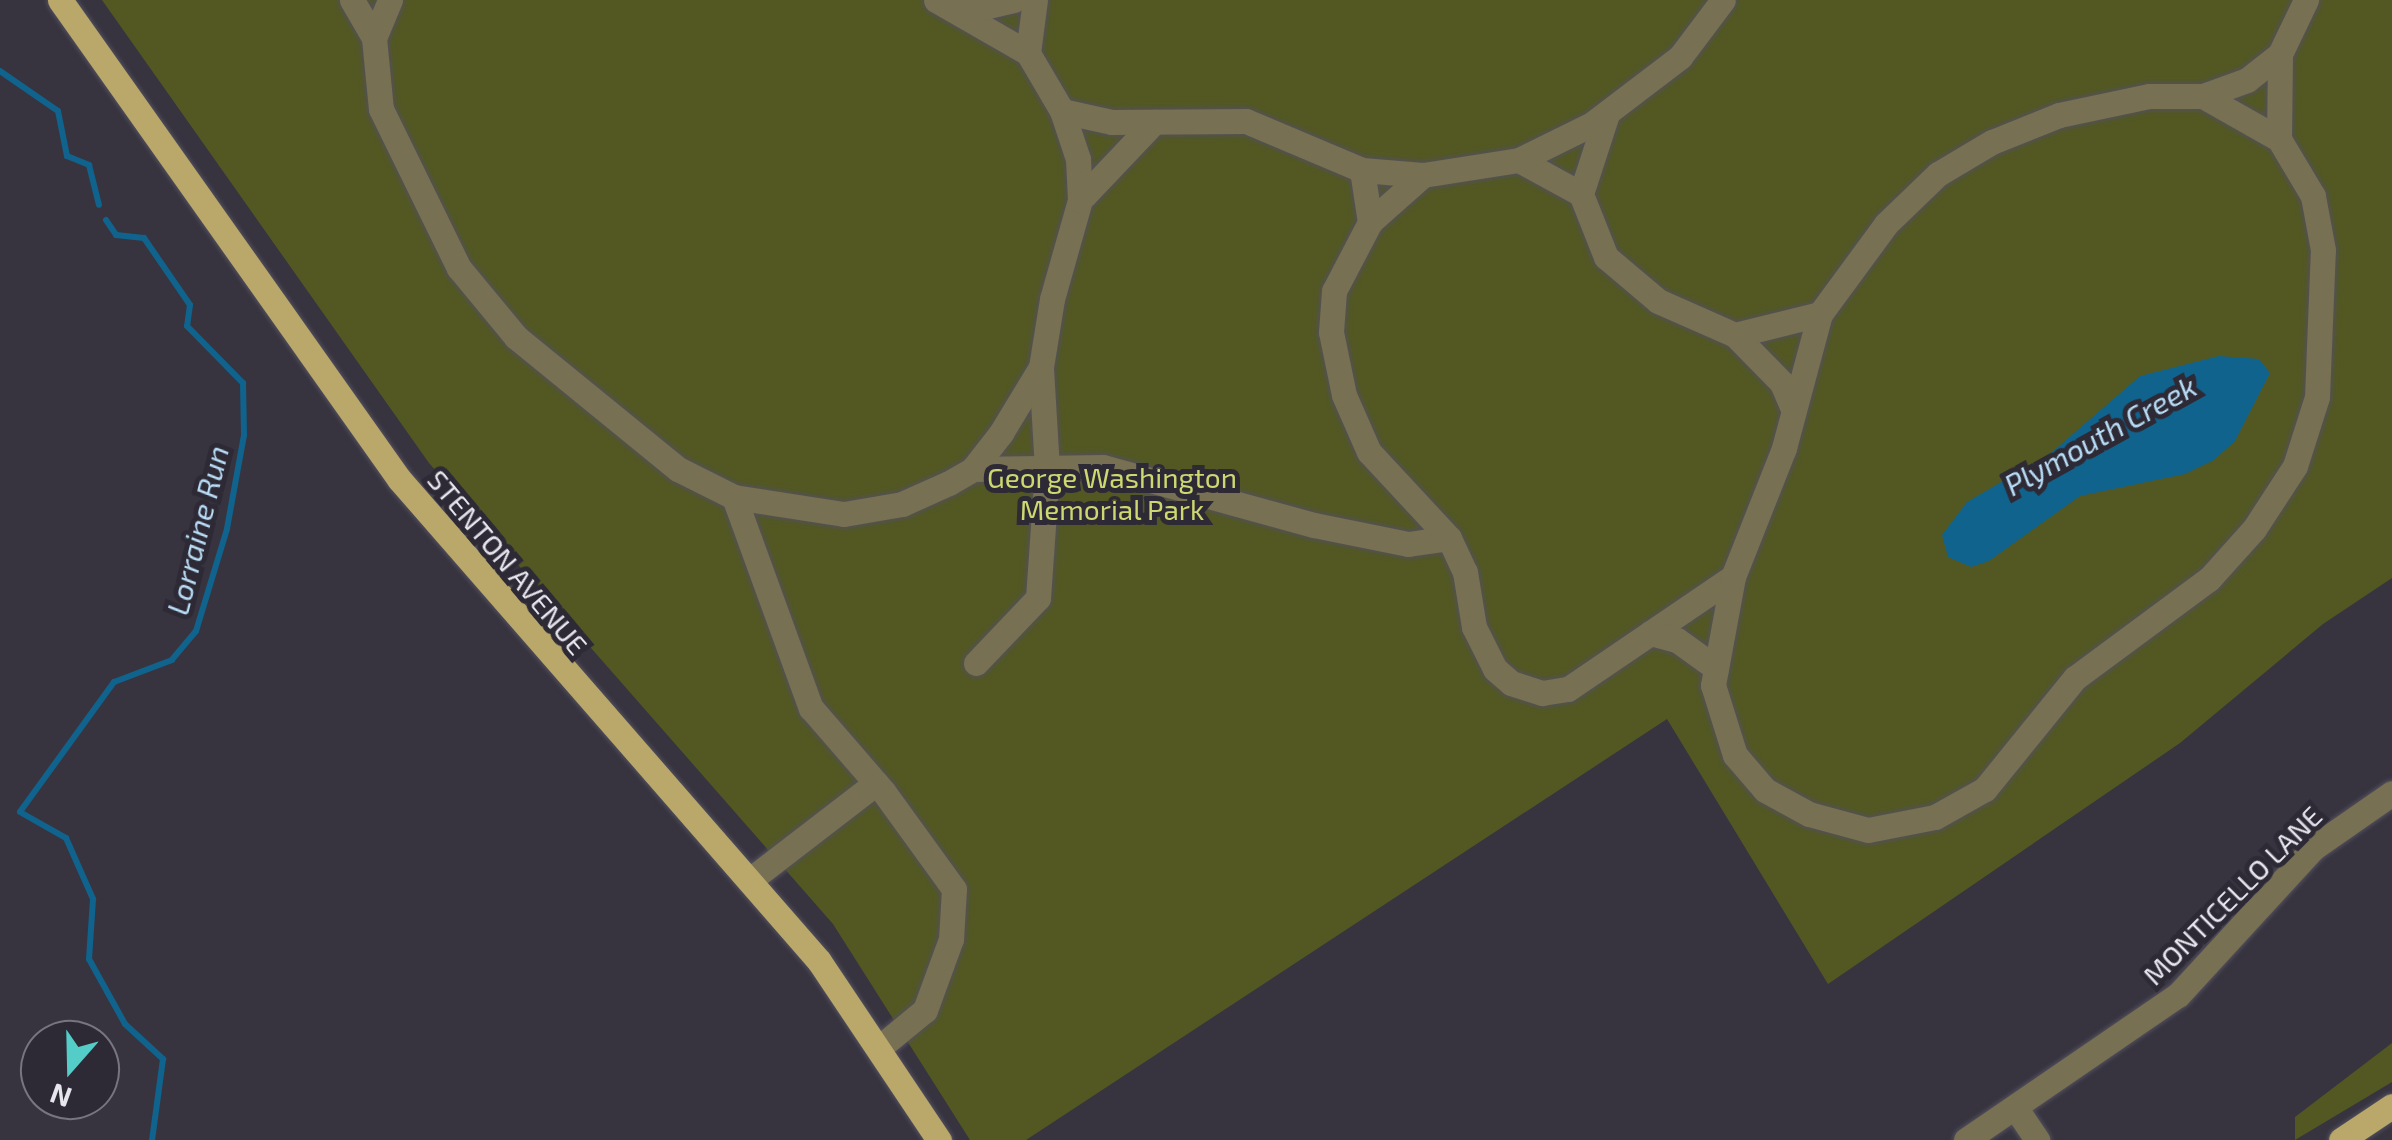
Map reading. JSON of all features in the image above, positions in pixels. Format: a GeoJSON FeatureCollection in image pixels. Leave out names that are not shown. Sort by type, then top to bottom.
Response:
{"type":"FeatureCollection","features":[{"type":"Feature","properties":{"kind":"main road","name":"STENTON AVENUE"},"geometry":{"type":"LineString","coordinates":[[60,0],[398,479],[750,880],[880,1046],[939,1140]]}},
{"type":"Feature","properties":{"kind":"main road"},"geometry":{"type":"LineString","coordinates":[[2341,1140],[2392,1106]]}},
{"type":"Feature","properties":{"kind":"street"},"geometry":{"type":"LineString","coordinates":[[352,0],[374,38],[382,109],[459,268],[516,337],[568,382],[678,469],[734,497],[844,514],[902,504],[973,469],[1143,474],[1314,526],[1408,544],[1449,538]]}},
{"type":"Feature","properties":{"kind":"street"},"geometry":{"type":"LineString","coordinates":[[374,38],[390,0]]}},
{"type":"Feature","properties":{"kind":"street"},"geometry":{"type":"LineString","coordinates":[[936,0],[1028,52],[1062,111],[1078,159],[1080,200],[1052,298],[1042,367],[1047,470],[1038,598],[976,663]]}},
{"type":"Feature","properties":{"kind":"street"},"geometry":{"type":"LineString","coordinates":[[962,12],[1014,0]]}},
{"type":"Feature","properties":{"kind":"street"},"geometry":{"type":"LineString","coordinates":[[1028,52],[1035,0]]}},
{"type":"Feature","properties":{"kind":"street"},"geometry":{"type":"LineString","coordinates":[[1062,111],[1112,122],[1196,116],[1246,120],[1362,170],[1423,176],[1519,160],[1606,114],[1680,57],[1723,0]]}},
{"type":"Feature","properties":{"kind":"street"},"geometry":{"type":"LineString","coordinates":[[2203,96],[2279,139],[2313,196],[2323,250],[2317,396],[2295,466],[2254,529],[2209,579],[2075,678],[1986,789],[1935,817],[1868,830],[1809,814],[1765,790],[1736,755],[1713,685],[1733,578],[1793,409],[1820,314],[1886,224],[1938,174],[1992,142],[2059,115],[2149,96],[2203,96],[2247,80],[2280,54],[2303,16],[2306,0]]}},
{"type":"Feature","properties":{"kind":"street"},"geometry":{"type":"LineString","coordinates":[[2279,139],[2280,54]]}},
{"type":"Feature","properties":{"kind":"street"},"geometry":{"type":"LineString","coordinates":[[1606,114],[1581,194],[1606,257],[1658,300],[1735,335],[1782,382],[1793,409]]}},
{"type":"Feature","properties":{"kind":"street"},"geometry":{"type":"LineString","coordinates":[[1080,200],[1154,122]]}},
{"type":"Feature","properties":{"kind":"street"},"geometry":{"type":"LineString","coordinates":[[1519,160],[1581,194]]}},
{"type":"Feature","properties":{"kind":"street"},"geometry":{"type":"LineString","coordinates":[[1362,170],[1370,222]]}},
{"type":"Feature","properties":{"kind":"street"},"geometry":{"type":"LineString","coordinates":[[1423,176],[1370,222],[1334,291],[1331,332],[1344,395],[1368,452],[1449,538],[1465,572],[1474,627],[1495,668],[1511,683],[1542,693],[1568,689],[1733,578]]}},
{"type":"Feature","properties":{"kind":"street"},"geometry":{"type":"LineString","coordinates":[[1735,335],[1820,314]]}},
{"type":"Feature","properties":{"kind":"street"},"geometry":{"type":"LineString","coordinates":[[973,469],[1042,367]]}},
{"type":"Feature","properties":{"kind":"street"},"geometry":{"type":"LineString","coordinates":[[734,497],[809,704],[876,783],[954,889],[950,940],[925,1010],[880,1046]]}},
{"type":"Feature","properties":{"kind":"street"},"geometry":{"type":"LineString","coordinates":[[1650,633],[1678,640],[1716,668]]}},
{"type":"Feature","properties":{"kind":"street"},"geometry":{"type":"LineString","coordinates":[[750,880],[876,783]]}},
{"type":"Feature","properties":{"kind":"street","name":"MONTICELLO LANE"},"geometry":{"type":"LineString","coordinates":[[1966,1140],[2178,995],[2295,865],[2392,793]]}},
{"type":"Feature","properties":{"kind":"street"},"geometry":{"type":"LineString","coordinates":[[2015,1107],[2037,1140]]}},
{"type":"Feature","properties":{"kind":"green space","name":"George Washington Memorial Park"},"geometry":{"type":"Polygon","coordinates":[[[102,0],[2392,0],[2392,578],[2323,624],[2180,743],[1828,984],[1667,719],[1026,1140],[970,1140],[833,924],[429,463],[102,0]]]}},
{"type":"Feature","properties":{"kind":"green space"},"geometry":{"type":"Polygon","coordinates":[[[2392,1043],[2392,1082],[2295,1140],[2295,1117],[2392,1043]]]}},
{"type":"Feature","properties":{"kind":"water","name":"Plymouth Creek"},"geometry":{"type":"Polygon","coordinates":[[[2219,356],[2259,359],[2270,373],[2235,441],[2214,460],[2185,474],[2080,496],[1989,561],[1971,567],[1948,557],[1942,535],[1967,502],[2051,453],[2140,376],[2219,356]]]}},
{"type":"Feature","properties":{"kind":"waterway","name":"Lorraine Run"},"geometry":{"type":"LineString","coordinates":[[0,71],[58,111],[67,156],[89,165],[99,205]]}},
{"type":"Feature","properties":{"kind":"waterway","name":"Lorraine Run"},"geometry":{"type":"LineString","coordinates":[[106,220],[116,235],[144,238],[190,305],[187,326],[243,383],[244,435],[227,529],[196,631],[172,660],[114,682],[20,812],[66,838],[93,899],[89,959],[125,1024],[163,1059],[152,1140]]}}]}
